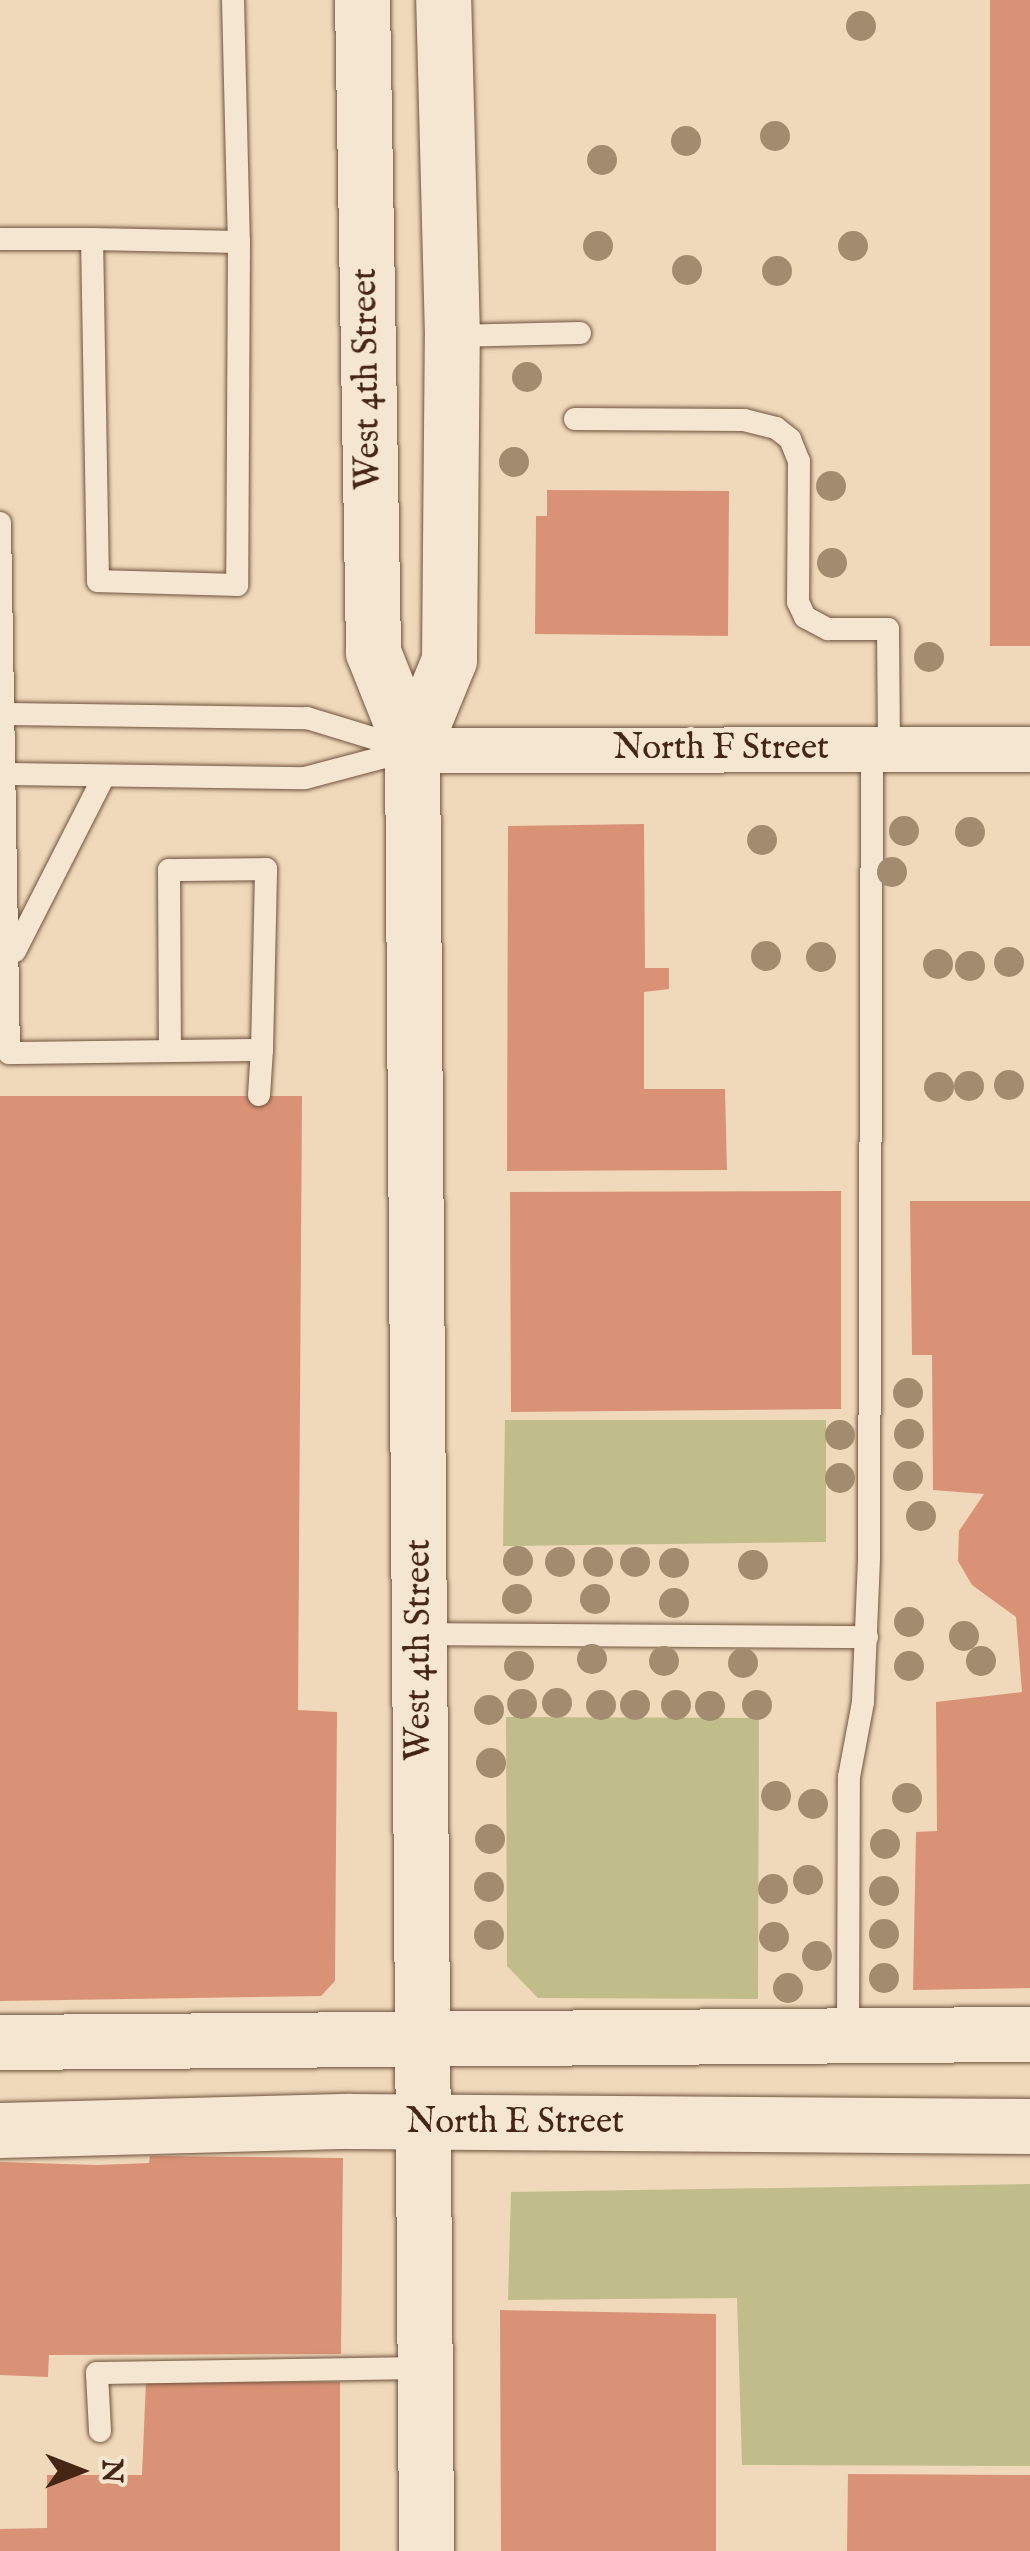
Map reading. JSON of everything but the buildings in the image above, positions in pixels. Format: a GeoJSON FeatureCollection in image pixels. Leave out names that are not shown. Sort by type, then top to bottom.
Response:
{"type":"FeatureCollection","features":[{"type":"Feature","properties":{"kind":"main road","name":"West 4th Street"},"geometry":{"type":"LineString","coordinates":[[362,0],[374,652],[412,750],[426,2551]]}},
{"type":"Feature","properties":{"kind":"main road","name":"West 4th Street"},"geometry":{"type":"LineString","coordinates":[[412,750],[449,660],[452,336],[444,0]]}},
{"type":"Feature","properties":{"kind":"main road"},"geometry":{"type":"LineString","coordinates":[[0,2042],[1030,2034]]}},
{"type":"Feature","properties":{"kind":"main road","name":"North E Street"},"geometry":{"type":"LineString","coordinates":[[0,2130],[424,2123],[1030,2126]]}},
{"type":"Feature","properties":{"kind":"street","name":"North F Street"},"geometry":{"type":"LineString","coordinates":[[412,750],[1030,749]]}},
{"type":"Feature","properties":{"kind":"lane"},"geometry":{"type":"LineString","coordinates":[[92,239],[98,581],[237,585],[240,242],[234,0]]}},
{"type":"Feature","properties":{"kind":"lane"},"geometry":{"type":"LineString","coordinates":[[0,239],[240,242]]}},
{"type":"Feature","properties":{"kind":"lane"},"geometry":{"type":"LineString","coordinates":[[452,336],[580,333]]}},
{"type":"Feature","properties":{"kind":"lane"},"geometry":{"type":"LineString","coordinates":[[576,419],[744,420],[776,428],[790,440],[799,461],[798,602],[805,617],[828,629],[888,629],[880,749],[867,1638],[849,1778],[848,2033]]}},
{"type":"Feature","properties":{"kind":"lane"},"geometry":{"type":"LineString","coordinates":[[0,524],[8,714],[10,1053],[262,1050]]}},
{"type":"Feature","properties":{"kind":"lane"},"geometry":{"type":"LineString","coordinates":[[8,714],[307,718],[412,750]]}},
{"type":"Feature","properties":{"kind":"lane"},"geometry":{"type":"LineString","coordinates":[[8,774],[305,778],[412,750]]}},
{"type":"Feature","properties":{"kind":"lane"},"geometry":{"type":"LineString","coordinates":[[12,957],[104,776]]}},
{"type":"Feature","properties":{"kind":"lane"},"geometry":{"type":"LineString","coordinates":[[170,1050],[169,870],[266,868],[260,1095]]}},
{"type":"Feature","properties":{"kind":"lane"},"geometry":{"type":"LineString","coordinates":[[420,1634],[867,1638]]}},
{"type":"Feature","properties":{"kind":"lane"},"geometry":{"type":"LineString","coordinates":[[100,2431],[97,2374],[425,2368]]}},
{"type":"Feature","properties":{"kind":"shaded area"},"geometry":{"type":"Polygon","coordinates":[[[505,1420],[826,1420],[826,1542],[503,1546],[505,1420]]]}},
{"type":"Feature","properties":{"kind":"shaded area"},"geometry":{"type":"Polygon","coordinates":[[[506,1717],[759,1718],[758,1999],[538,1998],[507,1966],[506,1717]]]}},
{"type":"Feature","properties":{"kind":"shaded area"},"geometry":{"type":"Polygon","coordinates":[[[1030,2184],[1030,2466],[742,2465],[737,2298],[508,2300],[511,2192],[1030,2184]]]}}]}
